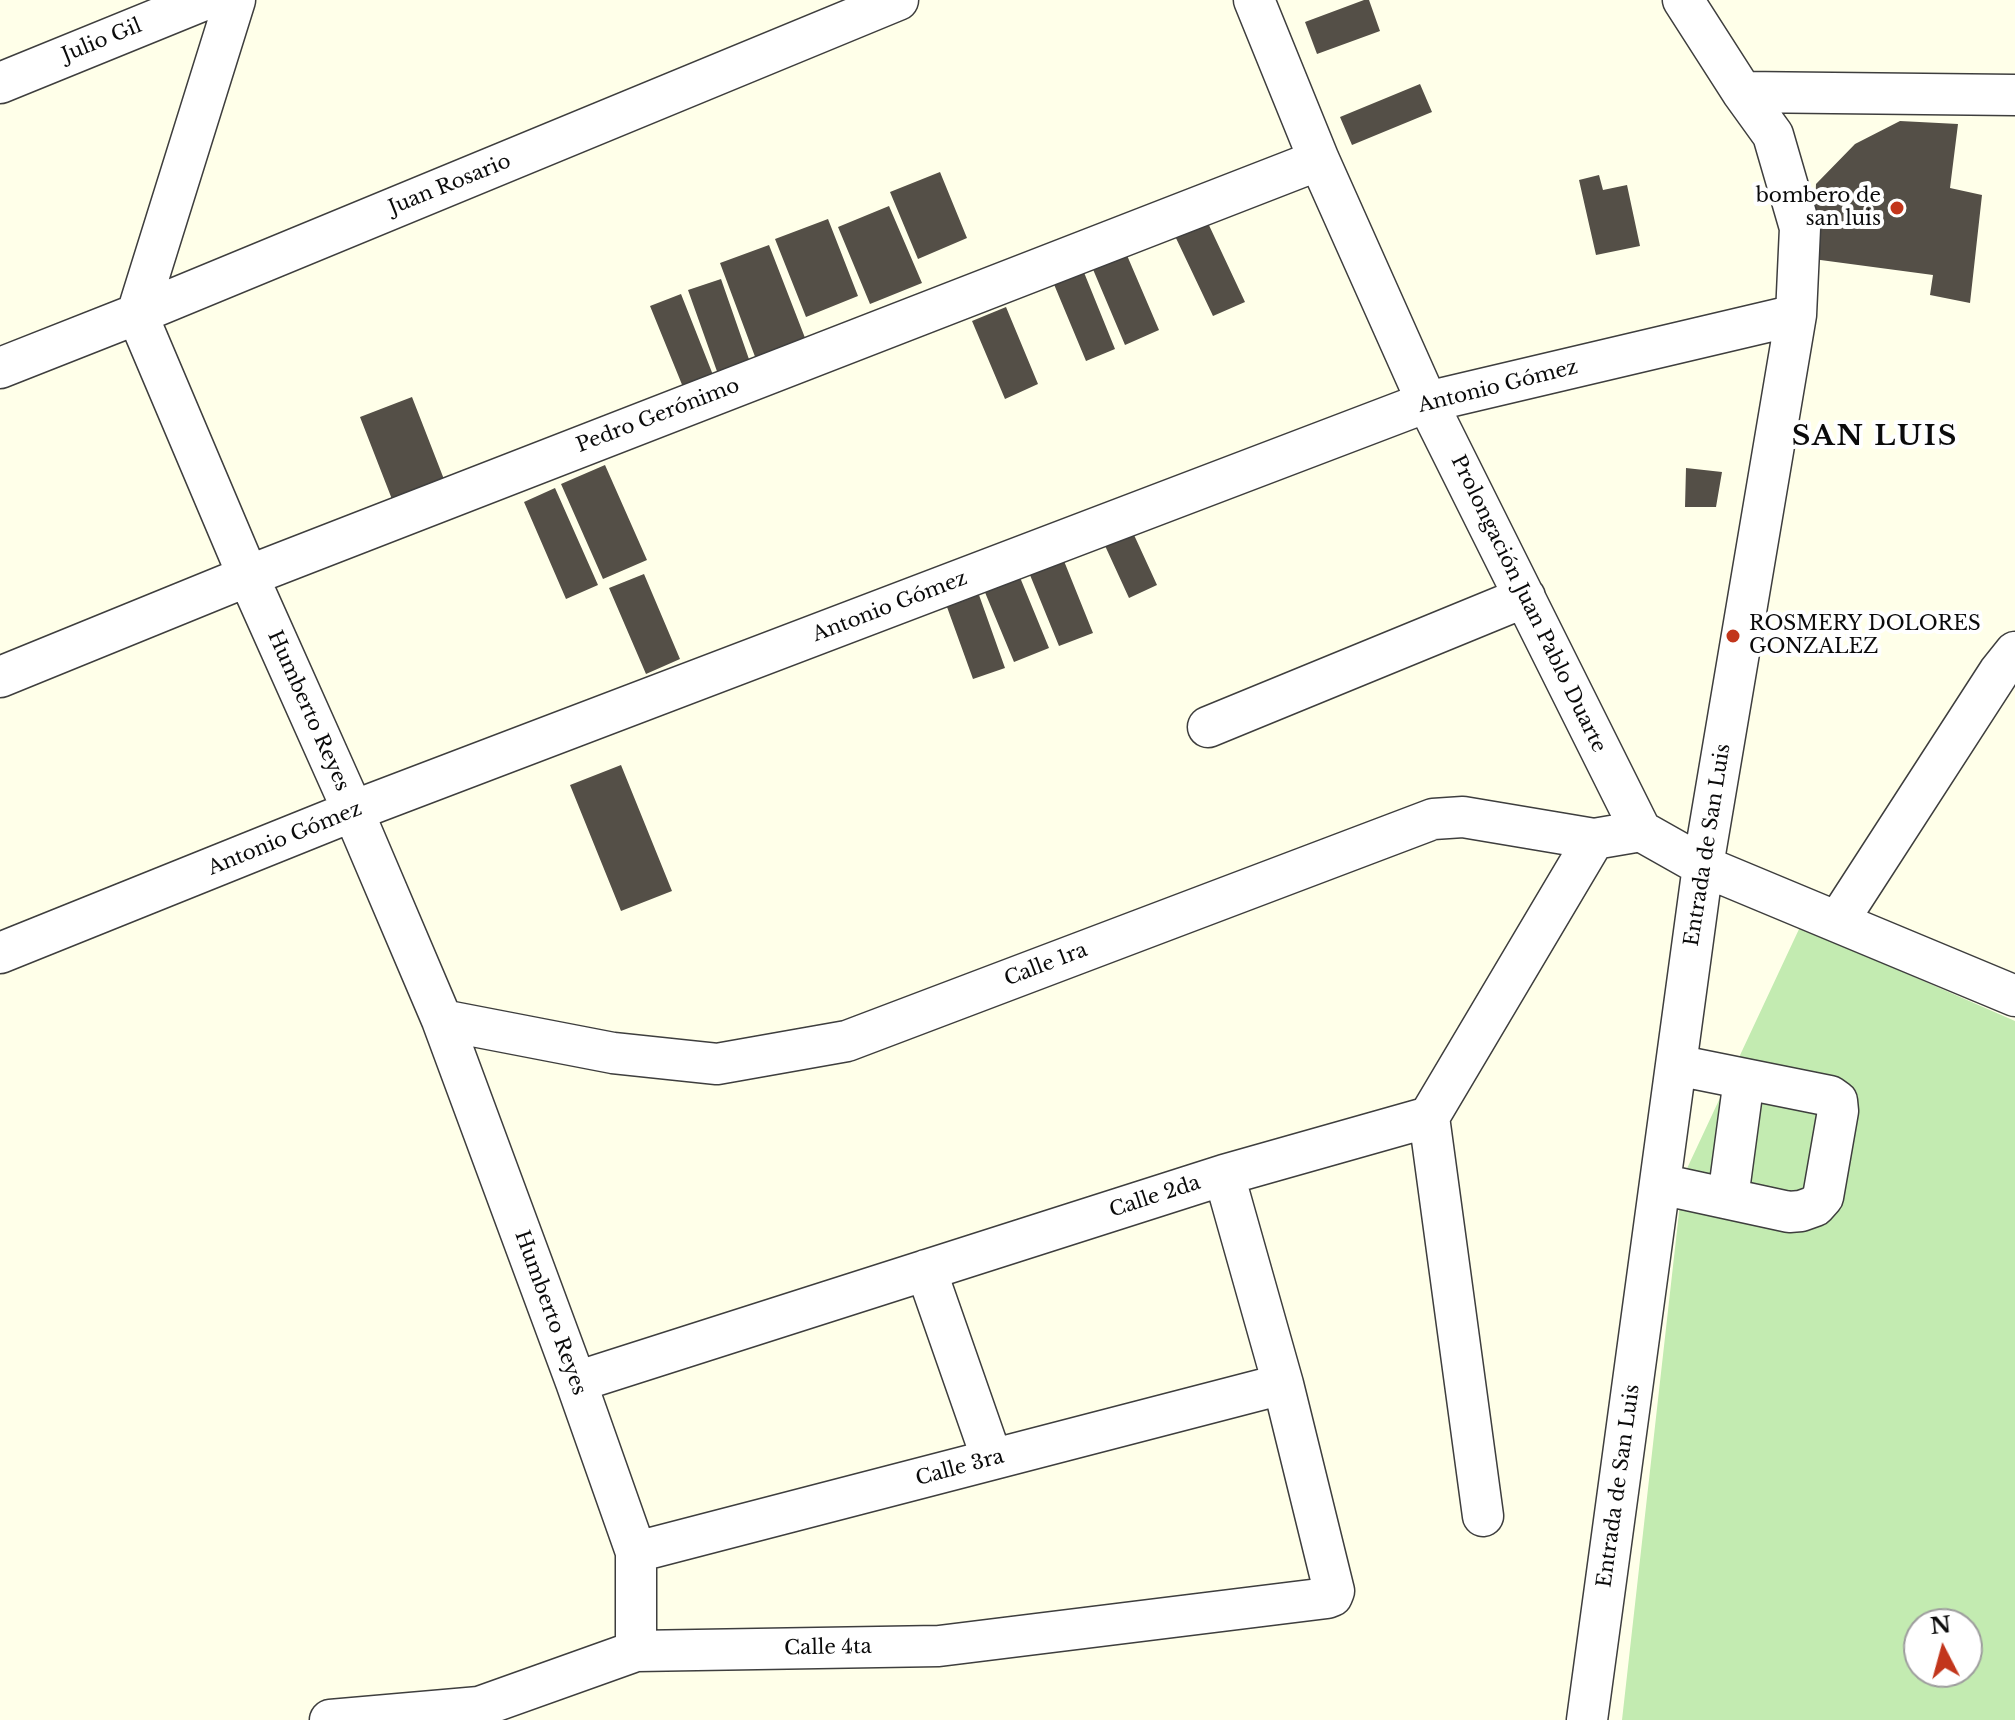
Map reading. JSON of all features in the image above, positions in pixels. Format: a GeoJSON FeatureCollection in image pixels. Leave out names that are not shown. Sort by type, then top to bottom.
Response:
{"type":"FeatureCollection","features":[{"type":"Feature","properties":{"kind":"street","name":"Julio Gil"},"geometry":{"type":"LineString","coordinates":[[0,83],[204,0]]}},
{"type":"Feature","properties":{"kind":"street"},"geometry":{"type":"LineString","coordinates":[[137,314],[235,0]]}},
{"type":"Feature","properties":{"kind":"street","name":"Juan Rosario"},"geometry":{"type":"LineString","coordinates":[[0,368],[898,0]]}},
{"type":"Feature","properties":{"kind":"street","name":"Prolongación Juan Pablo Duarte"},"geometry":{"type":"LineString","coordinates":[[1254,0],[1319,160],[1427,402],[1641,831]]}},
{"type":"Feature","properties":{"kind":"street","name":"Entrada de San Luis"},"geometry":{"type":"LineString","coordinates":[[1587,1720],[1703,866],[1796,315],[1800,228],[1773,135],[1683,0]]}},
{"type":"Feature","properties":{"kind":"street"},"geometry":{"type":"LineString","coordinates":[[1742,92],[2015,95]]}},
{"type":"Feature","properties":{"kind":"street","name":"Pedro Gerónimo"},"geometry":{"type":"LineString","coordinates":[[0,677],[248,576],[1319,160]]}},
{"type":"Feature","properties":{"kind":"street","name":"Humberto Reyes"},"geometry":{"type":"LineString","coordinates":[[137,314],[442,1020],[636,1552],[636,1651]]}},
{"type":"Feature","properties":{"kind":"street","name":"Antonio Gómez"},"geometry":{"type":"LineString","coordinates":[[0,953],[353,811],[1427,402],[1796,315]]}},
{"type":"Feature","properties":{"kind":"street"},"geometry":{"type":"LineString","coordinates":[[1208,727],[1525,597]]}},
{"type":"Feature","properties":{"kind":"street"},"geometry":{"type":"LineString","coordinates":[[1838,921],[2015,652]]}},
{"type":"Feature","properties":{"kind":"street","name":"Calle 1ra"},"geometry":{"type":"LineString","coordinates":[[442,1020],[613,1053],[717,1064],[847,1041],[1433,819],[1463,817],[1594,839],[1641,831]]}},
{"type":"Feature","properties":{"kind":"street"},"geometry":{"type":"LineString","coordinates":[[1641,831],[1703,866],[2014,994]]}},
{"type":"Feature","properties":{"kind":"street"},"geometry":{"type":"LineString","coordinates":[[1483,1516],[1429,1117],[1594,839]]}},
{"type":"Feature","properties":{"kind":"street"},"geometry":{"type":"LineString","coordinates":[[1660,1184],[1789,1212],[1815,1206],[1823,1197],[1838,1111],[1837,1101],[1830,1096],[1676,1065]]}},
{"type":"Feature","properties":{"kind":"street"},"geometry":{"type":"LineString","coordinates":[[1728,1198],[1744,1079]]}},
{"type":"Feature","properties":{"kind":"street","name":"Calle 2da"},"geometry":{"type":"LineString","coordinates":[[576,1382],[1224,1175],[1429,1117]]}},
{"type":"Feature","properties":{"kind":"street"},"geometry":{"type":"LineString","coordinates":[[1224,1175],[1283,1384]]}},
{"type":"Feature","properties":{"kind":"street"},"geometry":{"type":"LineString","coordinates":[[926,1270],[992,1459]]}},
{"type":"Feature","properties":{"kind":"street","name":"Calle 3ra"},"geometry":{"type":"LineString","coordinates":[[636,1552],[1283,1384]]}},
{"type":"Feature","properties":{"kind":"street","name":"Calle 4ta"},"geometry":{"type":"LineString","coordinates":[[330,1720],[480,1714],[636,1651],[939,1646],[1332,1596],[1334,1591],[1283,1384]]}},
{"type":"Feature","properties":{"kind":"green space"},"geometry":{"type":"Polygon","coordinates":[[[1800,927],[2015,1021],[2015,1720],[1622,1720],[1683,1177],[1800,927]]]}},
{"type":"Feature","properties":{"kind":"building"},"geometry":{"type":"Polygon","coordinates":[[[1369,0],[1380,31],[1317,54],[1305,22],[1369,0]]]}},
{"type":"Feature","properties":{"kind":"building"},"geometry":{"type":"Polygon","coordinates":[[[1420,84],[1432,112],[1352,145],[1340,117],[1420,84]]]}},
{"type":"Feature","properties":{"kind":"building","name":"bombero de san luis"},"geometry":{"type":"Polygon","coordinates":[[[1900,121],[1958,124],[1950,188],[1982,195],[1970,303],[1930,295],[1933,275],[1813,259],[1816,184],[1855,144],[1900,121]]]}},
{"type":"Feature","properties":{"kind":"building"},"geometry":{"type":"Polygon","coordinates":[[[940,172],[967,238],[918,259],[890,192],[940,172]]]}},
{"type":"Feature","properties":{"kind":"building"},"geometry":{"type":"Polygon","coordinates":[[[1599,175],[1603,190],[1627,185],[1640,246],[1596,255],[1579,180],[1599,175]]]}},
{"type":"Feature","properties":{"kind":"building"},"geometry":{"type":"Polygon","coordinates":[[[889,206],[922,283],[870,304],[838,227],[889,206]]]}},
{"type":"Feature","properties":{"kind":"building"},"geometry":{"type":"Polygon","coordinates":[[[828,219],[858,296],[806,317],[775,239],[828,219]]]}},
{"type":"Feature","properties":{"kind":"building"},"geometry":{"type":"Polygon","coordinates":[[[1207,221],[1245,302],[1213,316],[1175,236],[1207,221]]]}},
{"type":"Feature","properties":{"kind":"building"},"geometry":{"type":"Polygon","coordinates":[[[769,245],[807,343],[757,362],[720,263],[769,245]]]}},
{"type":"Feature","properties":{"kind":"building"},"geometry":{"type":"Polygon","coordinates":[[[1126,253],[1159,330],[1125,345],[1092,267],[1126,253]]]}},
{"type":"Feature","properties":{"kind":"building"},"geometry":{"type":"Polygon","coordinates":[[[1083,270],[1115,349],[1086,361],[1053,282],[1083,270]]]}},
{"type":"Feature","properties":{"kind":"building"},"geometry":{"type":"Polygon","coordinates":[[[721,279],[751,365],[719,377],[688,290],[721,279]]]}},
{"type":"Feature","properties":{"kind":"building"},"geometry":{"type":"Polygon","coordinates":[[[681,294],[715,380],[685,392],[650,306],[681,294]]]}},
{"type":"Feature","properties":{"kind":"building"},"geometry":{"type":"Polygon","coordinates":[[[1006,307],[1038,384],[1005,399],[972,321],[1006,307]]]}},
{"type":"Feature","properties":{"kind":"building"},"geometry":{"type":"Polygon","coordinates":[[[412,397],[447,487],[395,507],[360,417],[412,397]]]}},
{"type":"Feature","properties":{"kind":"building"},"geometry":{"type":"Polygon","coordinates":[[[605,465],[647,560],[603,579],[561,484],[605,465]]]}},
{"type":"Feature","properties":{"kind":"building"},"geometry":{"type":"Polygon","coordinates":[[[1686,468],[1722,472],[1716,507],[1685,507],[1686,468]]]}},
{"type":"Feature","properties":{"kind":"building"},"geometry":{"type":"Polygon","coordinates":[[[555,488],[598,585],[566,599],[524,502],[555,488]]]}},
{"type":"Feature","properties":{"kind":"building"},"geometry":{"type":"Polygon","coordinates":[[[1129,524],[1157,585],[1129,598],[1101,537],[1129,524]]]}},
{"type":"Feature","properties":{"kind":"building"},"geometry":{"type":"Polygon","coordinates":[[[1064,561],[1093,633],[1059,646],[1030,575],[1064,561]]]}},
{"type":"Feature","properties":{"kind":"building"},"geometry":{"type":"Polygon","coordinates":[[[644,574],[680,659],[646,674],[609,588],[644,574]]]}},
{"type":"Feature","properties":{"kind":"building"},"geometry":{"type":"Polygon","coordinates":[[[1019,575],[1049,648],[1014,662],[984,590],[1019,575]]]}},
{"type":"Feature","properties":{"kind":"building"},"geometry":{"type":"Polygon","coordinates":[[[979,595],[1005,668],[973,679],[947,607],[979,595]]]}},
{"type":"Feature","properties":{"kind":"building"},"geometry":{"type":"Polygon","coordinates":[[[621,765],[672,891],[621,911],[570,785],[621,765]]]}},
{"type":"Feature","properties":{"kind":"place","name":"bombero de san luis"},"geometry":{"type":"Point","coordinates":[1897,208]}},
{"type":"Feature","properties":{"kind":"place","name":"ROSMERY DOLORES GONZALEZ"},"geometry":{"type":"Point","coordinates":[1733,636]}},
{"type":"Feature","properties":{"kind":"district","name":"SAN LUIS"},"geometry":{"type":"Point","coordinates":[1875,437]}}]}
